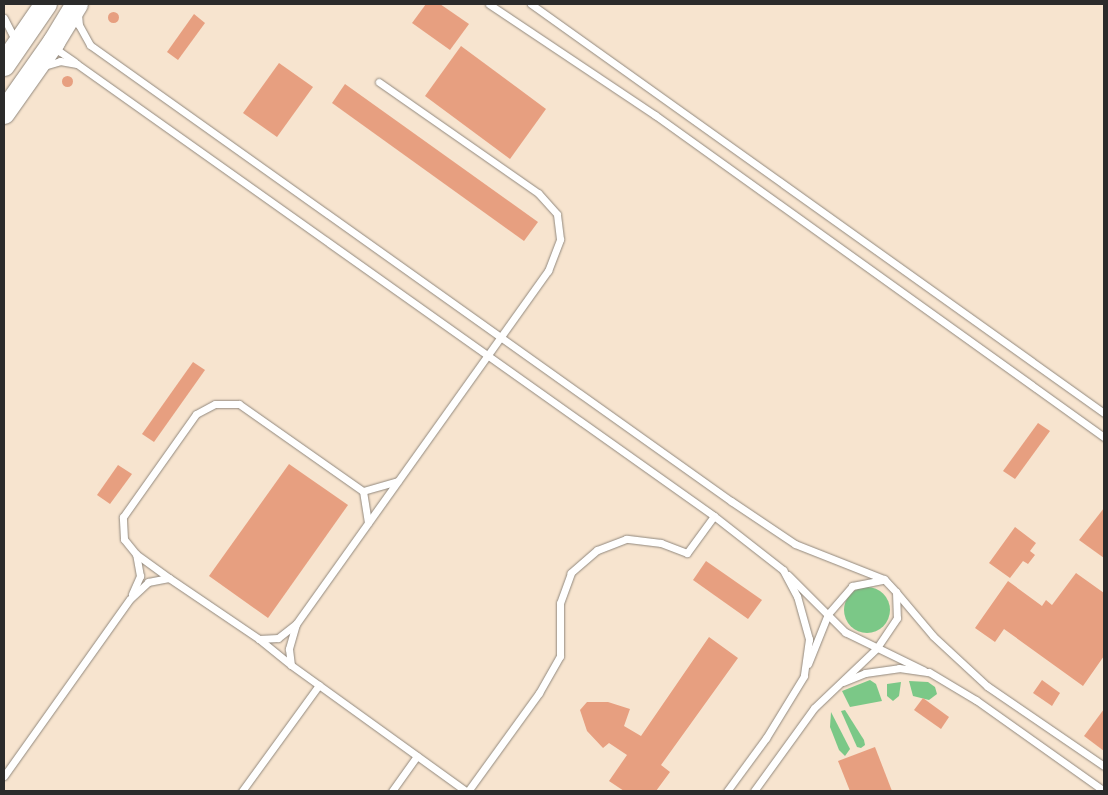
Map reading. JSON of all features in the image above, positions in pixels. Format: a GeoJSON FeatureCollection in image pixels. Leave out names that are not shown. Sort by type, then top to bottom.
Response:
{"type":"FeatureCollection","features":[{"type":"Feature","properties":{"kind":"highway"},"geometry":{"type":"LineString","coordinates":[[8,60],[46,4]]}},
{"type":"Feature","properties":{"kind":"highway"},"geometry":{"type":"LineString","coordinates":[[4,113],[54,42],[77,4]]}},
{"type":"Feature","properties":{"kind":"lane"},"geometry":{"type":"LineString","coordinates":[[77,4],[79,25],[90,45],[795,544],[884,580],[933,636],[987,686],[1104,766]]}},
{"type":"Feature","properties":{"kind":"lane"},"geometry":{"type":"LineString","coordinates":[[489,4],[655,115],[1104,437]]}},
{"type":"Feature","properties":{"kind":"lane"},"geometry":{"type":"LineString","coordinates":[[531,4],[1104,413]]}},
{"type":"Feature","properties":{"kind":"lane"},"geometry":{"type":"LineString","coordinates":[[4,18],[14,36],[8,60]]}},
{"type":"Feature","properties":{"kind":"lane"},"geometry":{"type":"LineString","coordinates":[[54,42],[59,51],[77,64],[714,516],[783,570],[846,632],[929,672],[976,700],[1104,791]]}},
{"type":"Feature","properties":{"kind":"lane"},"geometry":{"type":"LineString","coordinates":[[36,68],[60,61],[77,64]]}},
{"type":"Feature","properties":{"kind":"lane"},"geometry":{"type":"LineString","coordinates":[[259,639],[278,638],[296,624],[500,335],[548,271],[560,239],[557,214],[538,194],[379,82]]}},
{"type":"Feature","properties":{"kind":"lane"},"geometry":{"type":"LineString","coordinates":[[368,523],[363,491],[239,404],[215,404],[196,414],[123,517],[124,539],[136,554],[259,639],[291,665],[467,791],[539,693],[560,656],[560,603],[571,574],[597,550],[626,539],[660,542],[687,553],[714,516]]}},
{"type":"Feature","properties":{"kind":"lane"},"geometry":{"type":"LineString","coordinates":[[363,491],[398,481]]}},
{"type":"Feature","properties":{"kind":"lane"},"geometry":{"type":"LineString","coordinates":[[130,599],[140,576],[136,554]]}},
{"type":"Feature","properties":{"kind":"lane"},"geometry":{"type":"LineString","coordinates":[[783,570],[797,596],[809,639],[804,676]]}},
{"type":"Feature","properties":{"kind":"lane"},"geometry":{"type":"LineString","coordinates":[[4,776],[130,599],[148,582],[169,578]]}},
{"type":"Feature","properties":{"kind":"lane"},"geometry":{"type":"LineString","coordinates":[[727,791],[766,738],[804,676],[828,614],[852,586],[884,580]]}},
{"type":"Feature","properties":{"kind":"lane"},"geometry":{"type":"LineString","coordinates":[[754,791],[814,708],[877,648],[897,618],[896,592]]}},
{"type":"Feature","properties":{"kind":"lane"},"geometry":{"type":"LineString","coordinates":[[291,665],[289,648],[296,624]]}},
{"type":"Feature","properties":{"kind":"lane"},"geometry":{"type":"LineString","coordinates":[[839,683],[865,673],[899,668],[929,672]]}},
{"type":"Feature","properties":{"kind":"lane"},"geometry":{"type":"LineString","coordinates":[[242,791],[319,685]]}},
{"type":"Feature","properties":{"kind":"lane"},"geometry":{"type":"LineString","coordinates":[[392,791],[417,756]]}},
{"type":"Feature","properties":{"kind":"green space"},"geometry":{"type":"Polygon","coordinates":[[[862,587],[872,587],[886,597],[890,610],[886,623],[880,629],[872,633],[862,633],[848,623],[844,615],[844,605],[854,591],[862,587]]]}},
{"type":"Feature","properties":{"kind":"green space"},"geometry":{"type":"Polygon","coordinates":[[[870,680],[876,684],[882,701],[850,707],[842,691],[870,680]]]}},
{"type":"Feature","properties":{"kind":"green space"},"geometry":{"type":"Polygon","coordinates":[[[909,681],[928,682],[935,687],[937,694],[929,700],[913,696],[909,681]]]}},
{"type":"Feature","properties":{"kind":"green space"},"geometry":{"type":"Polygon","coordinates":[[[901,682],[899,696],[893,701],[887,696],[887,684],[901,682]]]}},
{"type":"Feature","properties":{"kind":"green space"},"geometry":{"type":"Polygon","coordinates":[[[845,710],[864,740],[865,745],[861,748],[857,747],[841,711],[845,710]]]}},
{"type":"Feature","properties":{"kind":"green space"},"geometry":{"type":"Polygon","coordinates":[[[831,712],[850,749],[845,756],[839,750],[830,727],[831,712]]]}},
{"type":"Feature","properties":{"kind":"building"},"geometry":{"type":"Polygon","coordinates":[[[426,4],[440,4],[469,24],[450,50],[412,23],[426,4]]]}},
{"type":"Feature","properties":{"kind":"building"},"geometry":{"type":"Polygon","coordinates":[[[113,11],[119,17],[113,23],[107,17],[113,11]]]}},
{"type":"Feature","properties":{"kind":"building"},"geometry":{"type":"Polygon","coordinates":[[[194,14],[205,23],[178,60],[167,52],[194,14]]]}},
{"type":"Feature","properties":{"kind":"building"},"geometry":{"type":"Polygon","coordinates":[[[461,46],[546,109],[510,159],[425,96],[461,46]]]}},
{"type":"Feature","properties":{"kind":"building"},"geometry":{"type":"Polygon","coordinates":[[[279,63],[313,87],[277,137],[243,113],[279,63]]]}},
{"type":"Feature","properties":{"kind":"building"},"geometry":{"type":"Polygon","coordinates":[[[67,75],[73,81],[67,87],[61,81],[67,75]]]}},
{"type":"Feature","properties":{"kind":"building"},"geometry":{"type":"Polygon","coordinates":[[[345,84],[538,222],[524,241],[332,103],[345,84]]]}},
{"type":"Feature","properties":{"kind":"building"},"geometry":{"type":"Polygon","coordinates":[[[193,362],[205,370],[154,442],[142,434],[193,362]]]}},
{"type":"Feature","properties":{"kind":"building"},"geometry":{"type":"Polygon","coordinates":[[[1038,423],[1050,431],[1015,479],[1003,471],[1038,423]]]}},
{"type":"Feature","properties":{"kind":"building"},"geometry":{"type":"Polygon","coordinates":[[[289,464],[348,505],[268,618],[209,576],[289,464]]]}},
{"type":"Feature","properties":{"kind":"building"},"geometry":{"type":"Polygon","coordinates":[[[118,465],[132,474],[110,504],[97,495],[118,465]]]}},
{"type":"Feature","properties":{"kind":"building"},"geometry":{"type":"Polygon","coordinates":[[[1104,508],[1104,558],[1079,540],[1104,508]]]}},
{"type":"Feature","properties":{"kind":"building"},"geometry":{"type":"Polygon","coordinates":[[[1015,527],[1036,543],[1030,551],[1035,555],[1028,564],[1023,561],[1010,578],[989,563],[1015,527]]]}},
{"type":"Feature","properties":{"kind":"building"},"geometry":{"type":"Polygon","coordinates":[[[706,561],[762,600],[748,619],[693,580],[706,561]]]}},
{"type":"Feature","properties":{"kind":"building"},"geometry":{"type":"Polygon","coordinates":[[[1076,573],[1104,593],[1104,656],[1083,686],[1004,629],[995,642],[975,628],[1008,581],[1042,606],[1046,600],[1052,605],[1076,573]]]}},
{"type":"Feature","properties":{"kind":"building"},"geometry":{"type":"Polygon","coordinates":[[[709,637],[738,658],[661,765],[670,772],[656,791],[624,791],[609,781],[627,755],[609,743],[603,748],[587,731],[580,710],[587,702],[608,702],[630,709],[624,726],[641,736],[709,637]]]}},
{"type":"Feature","properties":{"kind":"building"},"geometry":{"type":"Polygon","coordinates":[[[1042,680],[1060,693],[1052,706],[1033,693],[1042,680]]]}},
{"type":"Feature","properties":{"kind":"building"},"geometry":{"type":"Polygon","coordinates":[[[923,698],[949,717],[941,729],[914,710],[923,698]]]}},
{"type":"Feature","properties":{"kind":"building"},"geometry":{"type":"Polygon","coordinates":[[[1104,709],[1104,751],[1084,736],[1104,709]]]}},
{"type":"Feature","properties":{"kind":"building"},"geometry":{"type":"Polygon","coordinates":[[[875,747],[892,791],[850,791],[838,761],[875,747]]]}}]}
